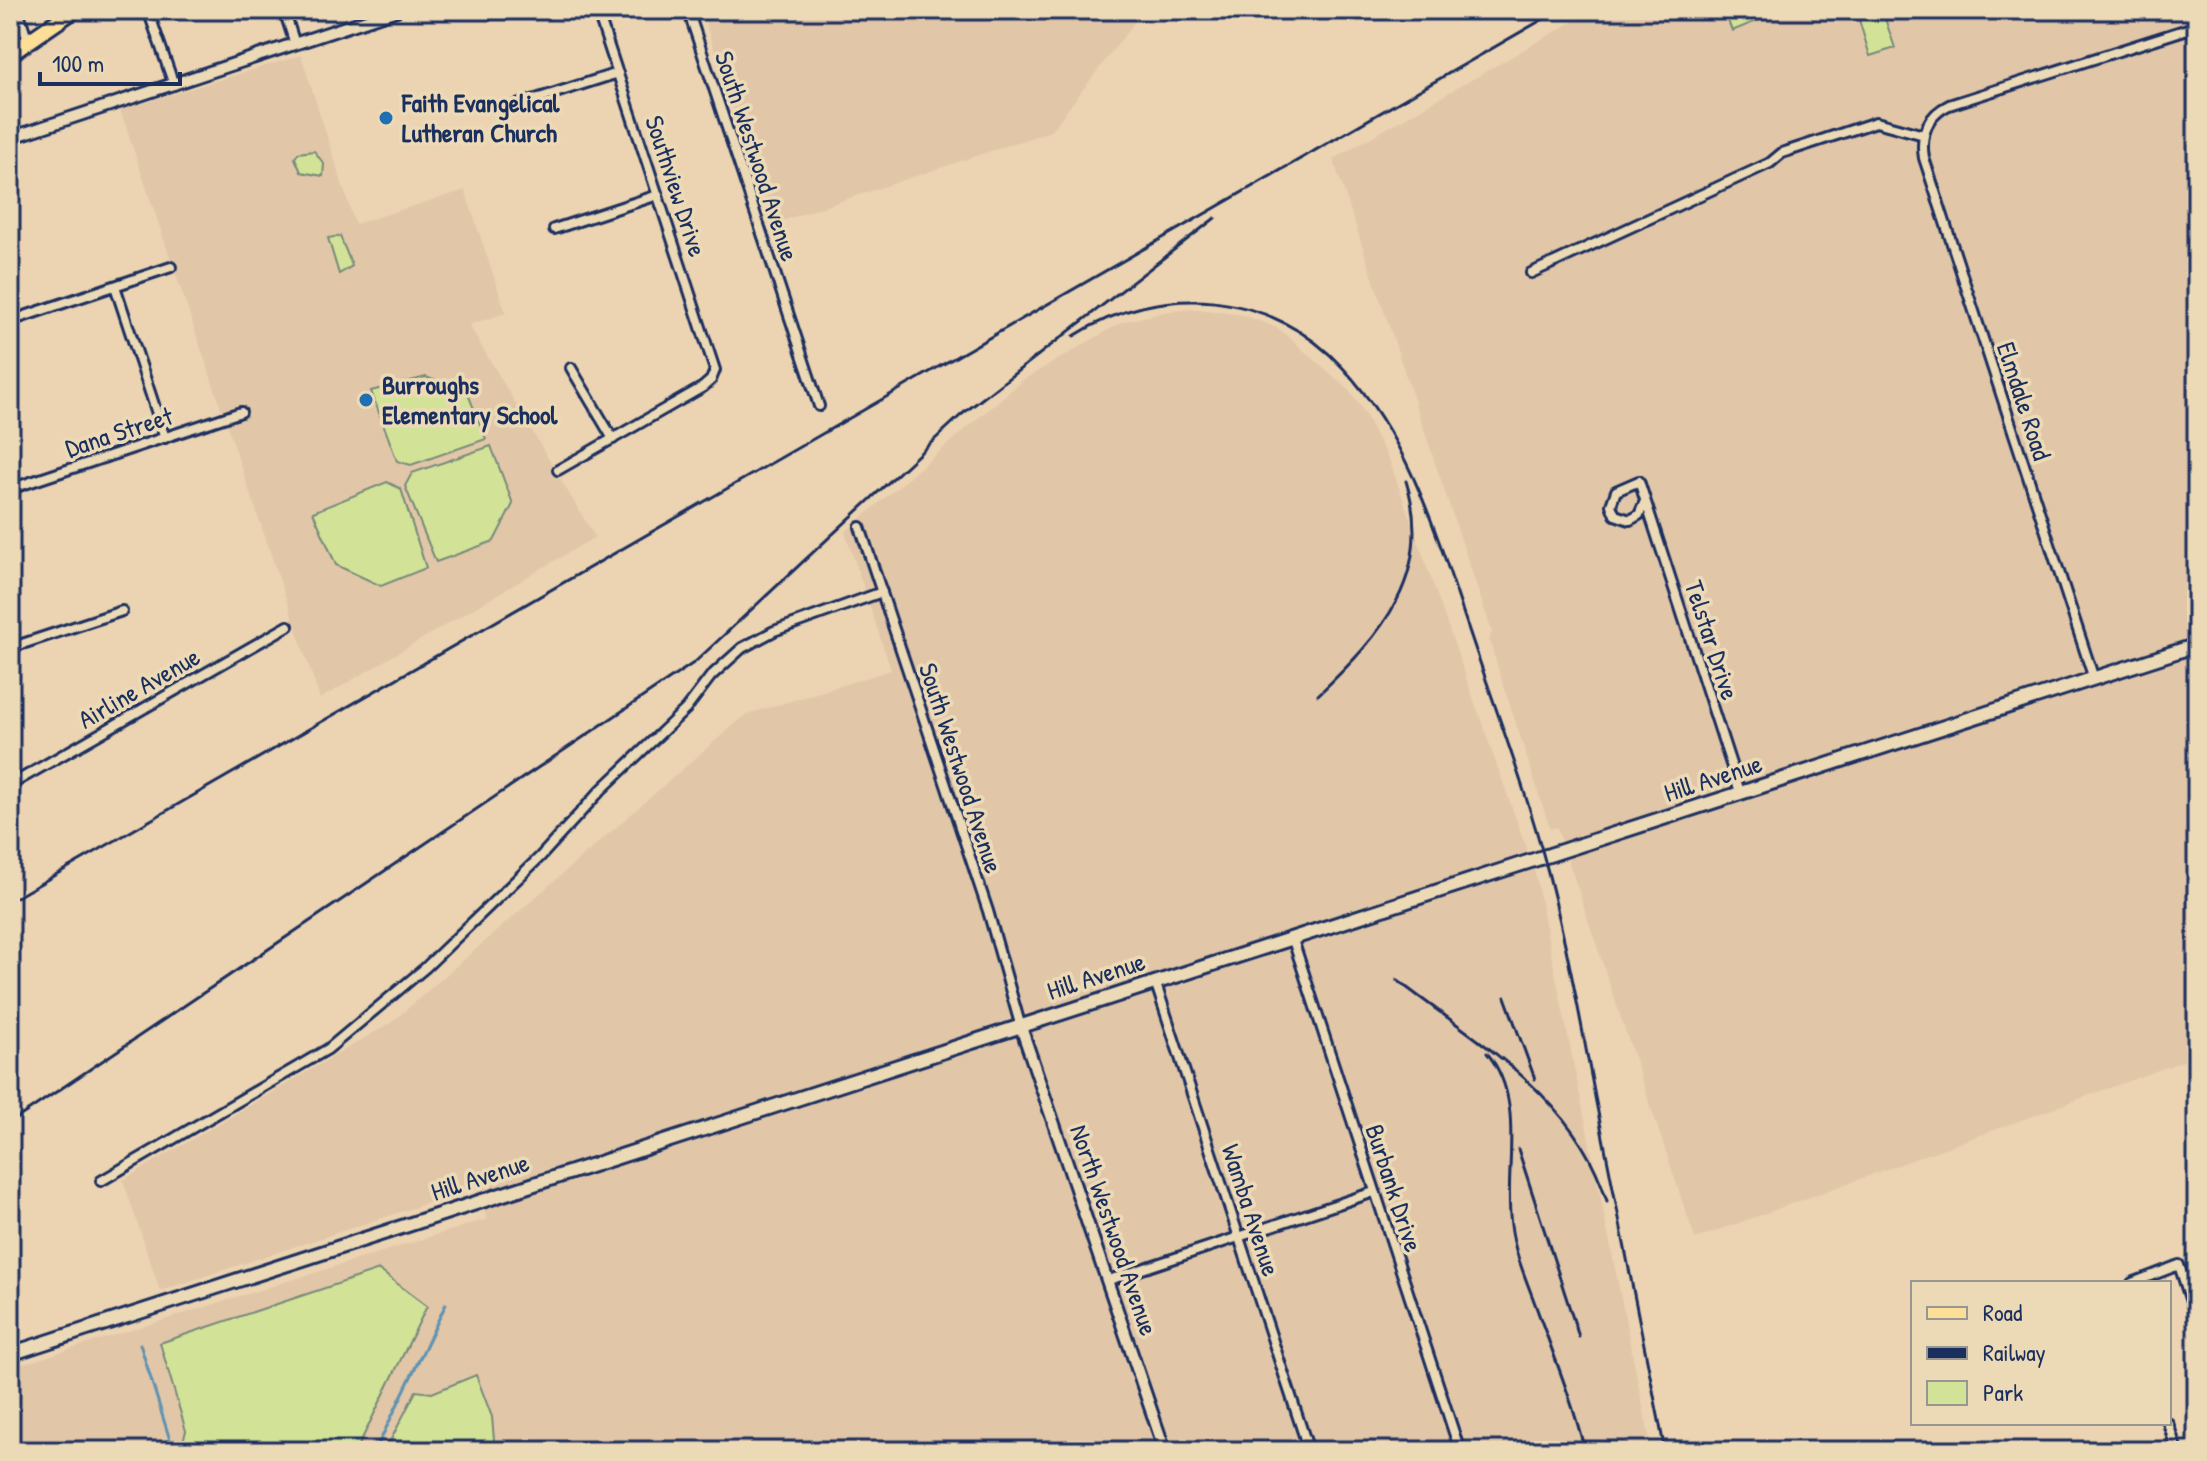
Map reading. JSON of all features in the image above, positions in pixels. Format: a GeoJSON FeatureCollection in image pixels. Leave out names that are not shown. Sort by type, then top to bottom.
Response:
{"type":"FeatureCollection","features":[{"type":"Feature","properties":{"kind":"main road"},"geometry":{"type":"LineString","coordinates":[[10,54],[74,10]]}},
{"type":"Feature","properties":{"kind":"main road","name":"Hill Avenue"},"geometry":{"type":"LineString","coordinates":[[10,1354],[1155,980],[2197,645]]}},
{"type":"Feature","properties":{"kind":"street"},"geometry":{"type":"LineString","coordinates":[[18,10],[28,41]]}},
{"type":"Feature","properties":{"kind":"street"},"geometry":{"type":"LineString","coordinates":[[148,10],[174,85]]}},
{"type":"Feature","properties":{"kind":"street"},"geometry":{"type":"LineString","coordinates":[[284,10],[295,44]]}},
{"type":"Feature","properties":{"kind":"street"},"geometry":{"type":"LineString","coordinates":[[10,138],[397,10]]}},
{"type":"Feature","properties":{"kind":"street","name":"Southview Drive"},"geometry":{"type":"LineString","coordinates":[[597,10],[714,363],[713,375],[703,387],[613,439]]}},
{"type":"Feature","properties":{"kind":"street","name":"South Westwood Avenue"},"geometry":{"type":"LineString","coordinates":[[688,10],[819,406]]}},
{"type":"Feature","properties":{"kind":"street"},"geometry":{"type":"LineString","coordinates":[[1531,273],[1797,148],[1876,122],[1924,135],[1931,119],[1949,105],[2197,26]]}},
{"type":"Feature","properties":{"kind":"street"},"geometry":{"type":"LineString","coordinates":[[514,106],[618,73]]}},
{"type":"Feature","properties":{"kind":"street","name":"Elmdale Road"},"geometry":{"type":"LineString","coordinates":[[1924,135],[1924,158],[2094,679]]}},
{"type":"Feature","properties":{"kind":"street"},"geometry":{"type":"LineString","coordinates":[[554,229],[658,195]]}},
{"type":"Feature","properties":{"kind":"street"},"geometry":{"type":"LineString","coordinates":[[10,321],[171,267]]}},
{"type":"Feature","properties":{"kind":"street"},"geometry":{"type":"LineString","coordinates":[[115,286],[165,438]]}},
{"type":"Feature","properties":{"kind":"street"},"geometry":{"type":"LineString","coordinates":[[558,470],[613,439],[571,368]]}},
{"type":"Feature","properties":{"kind":"street","name":"Dana Street"},"geometry":{"type":"LineString","coordinates":[[10,489],[241,412]]}},
{"type":"Feature","properties":{"kind":"street"},"geometry":{"type":"LineString","coordinates":[[1639,481],[1645,501],[1639,515],[1630,520],[1615,515],[1611,505],[1616,491],[1639,481]]}},
{"type":"Feature","properties":{"kind":"street","name":"Telstar Drive"},"geometry":{"type":"LineString","coordinates":[[1645,501],[1740,792]]}},
{"type":"Feature","properties":{"kind":"street","name":"South Westwood Avenue"},"geometry":{"type":"LineString","coordinates":[[860,527],[988,911],[1020,1024]]}},
{"type":"Feature","properties":{"kind":"street"},"geometry":{"type":"LineString","coordinates":[[101,1181],[328,1049],[413,978],[540,857],[601,790],[686,709],[711,676],[742,648],[774,631],[882,592]]}},
{"type":"Feature","properties":{"kind":"street"},"geometry":{"type":"LineString","coordinates":[[10,648],[122,611]]}},
{"type":"Feature","properties":{"kind":"street","name":"Airline Avenue"},"geometry":{"type":"LineString","coordinates":[[10,785],[288,626]]}},
{"type":"Feature","properties":{"kind":"street","name":"Burbank Drive"},"geometry":{"type":"LineString","coordinates":[[1292,937],[1460,1451]]}},
{"type":"Feature","properties":{"kind":"street","name":"Wamba Avenue"},"geometry":{"type":"LineString","coordinates":[[1155,980],[1309,1451]]}},
{"type":"Feature","properties":{"kind":"street","name":"North Westwood Avenue"},"geometry":{"type":"LineString","coordinates":[[1020,1024],[1165,1451]]}},
{"type":"Feature","properties":{"kind":"street"},"geometry":{"type":"LineString","coordinates":[[1109,1280],[1374,1192]]}},
{"type":"Feature","properties":{"kind":"street"},"geometry":{"type":"LineString","coordinates":[[2137,1281],[2179,1265],[2197,1320]]}},
{"type":"Feature","properties":{"kind":"street"},"geometry":{"type":"LineString","coordinates":[[2169,1425],[2177,1451]]}},
{"type":"Feature","properties":{"kind":"shaded area"},"geometry":{"type":"Polygon","coordinates":[[[701,10],[1144,10],[1051,131],[772,224],[701,10]]]}},
{"type":"Feature","properties":{"kind":"shaded area"},"geometry":{"type":"Polygon","coordinates":[[[1593,10],[2197,10],[2197,1056],[1695,1239],[1557,827],[1550,829],[1489,640],[1492,632],[1333,159],[1593,10]]]}},
{"type":"Feature","properties":{"kind":"shaded area","name":"Burroughs Elementary School"},"geometry":{"type":"Polygon","coordinates":[[[301,55],[355,224],[465,190],[506,313],[469,325],[595,537],[320,699],[120,110],[301,55]]]}},
{"type":"Feature","properties":{"kind":"shaded area"},"geometry":{"type":"Polygon","coordinates":[[[1198,309],[1243,315],[1278,328],[1347,388],[1361,407],[1390,462],[1535,873],[1652,1451],[10,1451],[10,1368],[487,1219],[477,1187],[160,1291],[123,1180],[392,1022],[745,715],[891,670],[845,532],[1023,380],[1122,322],[1169,311],[1198,309]]]}},
{"type":"Feature","properties":{"kind":"green space"},"geometry":{"type":"Polygon","coordinates":[[[1724,10],[1784,10],[1732,31],[1724,10]]]}},
{"type":"Feature","properties":{"kind":"green space"},"geometry":{"type":"Polygon","coordinates":[[[1856,10],[1882,10],[1895,48],[1870,56],[1856,10]]]}},
{"type":"Feature","properties":{"kind":"green space"},"geometry":{"type":"Polygon","coordinates":[[[314,151],[324,164],[323,176],[301,172],[295,158],[298,153],[314,151]]]}},
{"type":"Feature","properties":{"kind":"green space"},"geometry":{"type":"Polygon","coordinates":[[[340,236],[352,266],[339,274],[328,238],[340,236]]]}},
{"type":"Feature","properties":{"kind":"green space"},"geometry":{"type":"Polygon","coordinates":[[[426,377],[468,394],[486,439],[411,465],[397,461],[371,391],[426,377]]]}},
{"type":"Feature","properties":{"kind":"green space"},"geometry":{"type":"Polygon","coordinates":[[[491,446],[513,504],[494,541],[436,562],[405,486],[412,473],[491,446]]]}},
{"type":"Feature","properties":{"kind":"green space"},"geometry":{"type":"Polygon","coordinates":[[[387,482],[401,489],[426,568],[381,586],[336,565],[313,512],[387,482]]]}},
{"type":"Feature","properties":{"kind":"green space"},"geometry":{"type":"Polygon","coordinates":[[[379,1270],[427,1306],[356,1451],[180,1451],[186,1431],[160,1343],[379,1270]]]}},
{"type":"Feature","properties":{"kind":"green space"},"geometry":{"type":"Polygon","coordinates":[[[476,1375],[492,1417],[495,1451],[385,1451],[416,1391],[432,1393],[476,1375]]]}},
{"type":"Feature","properties":{"kind":"waterway"},"geometry":{"type":"LineString","coordinates":[[375,1451],[446,1304]]}},
{"type":"Feature","properties":{"kind":"waterway"},"geometry":{"type":"LineString","coordinates":[[140,1344],[170,1440],[165,1451]]}},
{"type":"Feature","properties":{"kind":"railway"},"geometry":{"type":"LineString","coordinates":[[10,901],[1559,10]]}},
{"type":"Feature","properties":{"kind":"railway"},"geometry":{"type":"LineString","coordinates":[[10,1123],[695,662],[961,415],[1215,218]]}},
{"type":"Feature","properties":{"kind":"railway"},"geometry":{"type":"LineString","coordinates":[[1074,336],[1108,318],[1143,307],[1179,301],[1214,302],[1250,309],[1283,322],[1315,342],[1343,368],[1367,397],[1406,461],[1448,567],[1522,784],[1548,872],[1665,1451]]}},
{"type":"Feature","properties":{"kind":"railway"},"geometry":{"type":"LineString","coordinates":[[1318,695],[1382,625],[1408,574],[1413,545],[1413,514],[1406,481]]}},
{"type":"Feature","properties":{"kind":"railway"},"geometry":{"type":"LineString","coordinates":[[1397,980],[1491,1050],[1548,1102],[1572,1131],[1592,1164],[1607,1201]]}},
{"type":"Feature","properties":{"kind":"railway"},"geometry":{"type":"LineString","coordinates":[[1505,997],[1535,1079]]}},
{"type":"Feature","properties":{"kind":"railway"},"geometry":{"type":"LineString","coordinates":[[1487,1053],[1499,1072],[1510,1114],[1509,1204],[1515,1244],[1585,1451]]}},
{"type":"Feature","properties":{"kind":"railway"},"geometry":{"type":"LineString","coordinates":[[1518,1149],[1579,1337]]}},
{"type":"Feature","properties":{"kind":"place","name":"Faith Evangelical Lutheran Church"},"geometry":{"type":"Point","coordinates":[386,118]}},
{"type":"Feature","properties":{"kind":"place","name":"Burroughs Elementary School"},"geometry":{"type":"Point","coordinates":[366,400]}}]}
